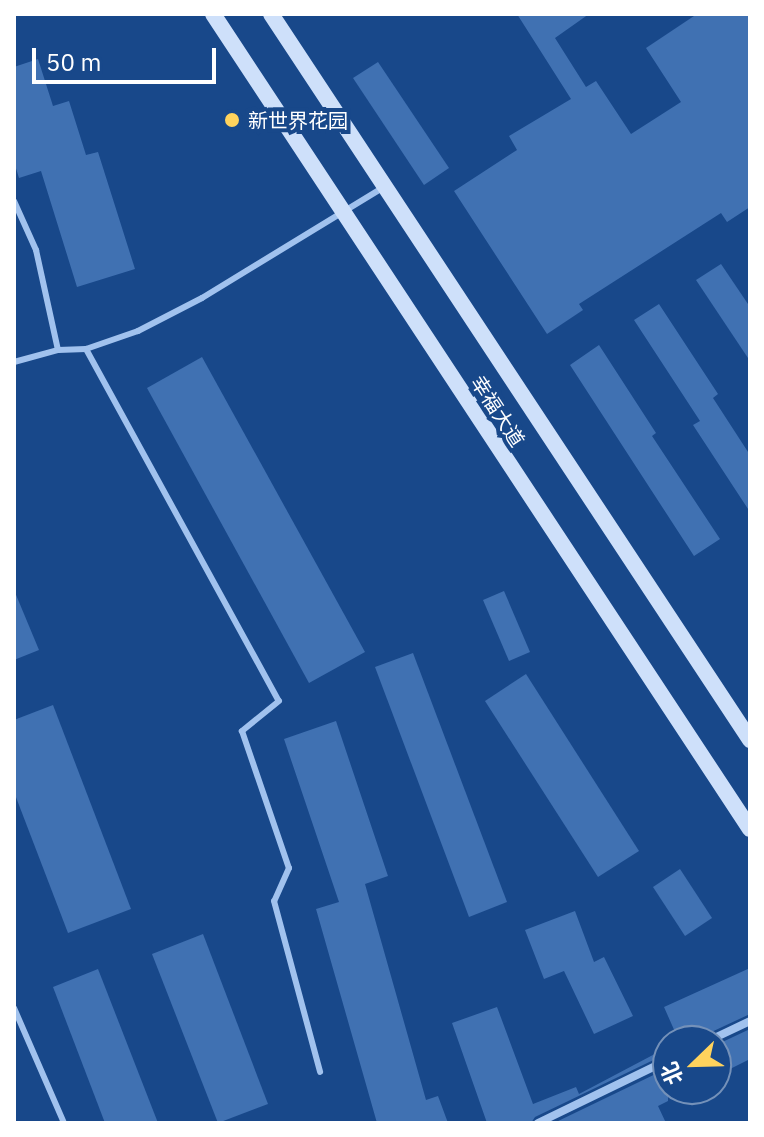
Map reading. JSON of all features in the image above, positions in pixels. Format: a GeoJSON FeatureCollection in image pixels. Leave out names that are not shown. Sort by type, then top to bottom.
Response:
{"type":"FeatureCollection","features":[{"type":"Feature","properties":{"kind":"main road","name":"幸福大道"},"geometry":{"type":"LineString","coordinates":[[213,14],[750,829]]}},
{"type":"Feature","properties":{"kind":"main road","name":"幸福大道"},"geometry":{"type":"LineString","coordinates":[[271,14],[750,740]]}},
{"type":"Feature","properties":{"kind":"street"},"geometry":{"type":"LineString","coordinates":[[538,1123],[652,1068]]}},
{"type":"Feature","properties":{"kind":"lane"},"geometry":{"type":"LineString","coordinates":[[14,362],[58,350],[86,349],[138,331],[202,298],[385,186]]}},
{"type":"Feature","properties":{"kind":"lane"},"geometry":{"type":"LineString","coordinates":[[14,201],[36,250],[58,350]]}},
{"type":"Feature","properties":{"kind":"lane"},"geometry":{"type":"LineString","coordinates":[[86,349],[279,701],[242,731],[289,868],[274,901],[320,1072]]}},
{"type":"Feature","properties":{"kind":"lane"},"geometry":{"type":"LineString","coordinates":[[14,1008],[64,1123]]}},
{"type":"Feature","properties":{"kind":"building"},"geometry":{"type":"Polygon","coordinates":[[[517,14],[589,14],[555,38],[586,87],[596,81],[631,134],[681,102],[646,48],[697,14],[750,14],[750,207],[727,222],[721,213],[579,304],[583,310],[547,334],[454,191],[517,150],[509,136],[571,99],[517,14]]]}},
{"type":"Feature","properties":{"kind":"building"},"geometry":{"type":"Polygon","coordinates":[[[38,59],[53,106],[69,101],[86,155],[98,152],[135,269],[77,287],[41,171],[19,178],[14,162],[14,67],[38,59]]]}},
{"type":"Feature","properties":{"kind":"building"},"geometry":{"type":"Polygon","coordinates":[[[378,62],[449,168],[424,185],[353,78],[378,62]]]}},
{"type":"Feature","properties":{"kind":"building"},"geometry":{"type":"Polygon","coordinates":[[[721,264],[750,307],[750,361],[696,280],[721,264]]]}},
{"type":"Feature","properties":{"kind":"building"},"geometry":{"type":"Polygon","coordinates":[[[659,304],[718,394],[713,398],[750,455],[750,512],[693,425],[700,421],[634,320],[659,304]]]}},
{"type":"Feature","properties":{"kind":"building"},"geometry":{"type":"Polygon","coordinates":[[[599,345],[656,433],[652,436],[720,539],[694,556],[570,365],[599,345]]]}},
{"type":"Feature","properties":{"kind":"building"},"geometry":{"type":"Polygon","coordinates":[[[202,357],[365,652],[309,683],[147,388],[202,357]]]}},
{"type":"Feature","properties":{"kind":"building"},"geometry":{"type":"Polygon","coordinates":[[[14,590],[39,650],[14,660],[14,590]]]}},
{"type":"Feature","properties":{"kind":"building"},"geometry":{"type":"Polygon","coordinates":[[[504,591],[530,652],[509,661],[483,600],[504,591]]]}},
{"type":"Feature","properties":{"kind":"building"},"geometry":{"type":"Polygon","coordinates":[[[413,653],[507,902],[469,917],[375,667],[413,653]]]}},
{"type":"Feature","properties":{"kind":"building"},"geometry":{"type":"Polygon","coordinates":[[[526,674],[639,851],[598,877],[485,701],[526,674]]]}},
{"type":"Feature","properties":{"kind":"building"},"geometry":{"type":"Polygon","coordinates":[[[53,705],[131,909],[68,933],[14,792],[14,720],[53,705]]]}},
{"type":"Feature","properties":{"kind":"building"},"geometry":{"type":"Polygon","coordinates":[[[336,721],[388,876],[365,884],[426,1100],[438,1096],[448,1123],[377,1123],[316,909],[339,902],[284,739],[336,721]]]}},
{"type":"Feature","properties":{"kind":"building"},"geometry":{"type":"Polygon","coordinates":[[[680,869],[712,918],[685,936],[653,887],[680,869]]]}},
{"type":"Feature","properties":{"kind":"building"},"geometry":{"type":"Polygon","coordinates":[[[575,911],[594,962],[604,957],[633,1016],[594,1034],[564,971],[544,979],[525,930],[575,911]]]}},
{"type":"Feature","properties":{"kind":"building"},"geometry":{"type":"Polygon","coordinates":[[[203,934],[268,1104],[218,1123],[152,954],[203,934]]]}},
{"type":"Feature","properties":{"kind":"building"},"geometry":{"type":"Polygon","coordinates":[[[750,968],[750,1014],[726,1025],[672,1025],[664,1007],[750,968]]]}},
{"type":"Feature","properties":{"kind":"building"},"geometry":{"type":"Polygon","coordinates":[[[98,969],[158,1123],[105,1123],[53,987],[98,969]]]}},
{"type":"Feature","properties":{"kind":"building"},"geometry":{"type":"Polygon","coordinates":[[[497,1007],[533,1104],[576,1087],[579,1094],[652,1055],[652,1061],[535,1117],[531,1123],[487,1123],[452,1023],[497,1007]]]}},
{"type":"Feature","properties":{"kind":"building"},"geometry":{"type":"Polygon","coordinates":[[[750,1029],[750,1059],[732,1068],[732,1037],[750,1029]]]}},
{"type":"Feature","properties":{"kind":"building"},"geometry":{"type":"Polygon","coordinates":[[[652,1076],[652,1105],[660,1105],[666,1123],[554,1123],[652,1076]]]}},
{"type":"Feature","properties":{"kind":"place","name":"新世界花园"},"geometry":{"type":"Point","coordinates":[232,120]}}]}
